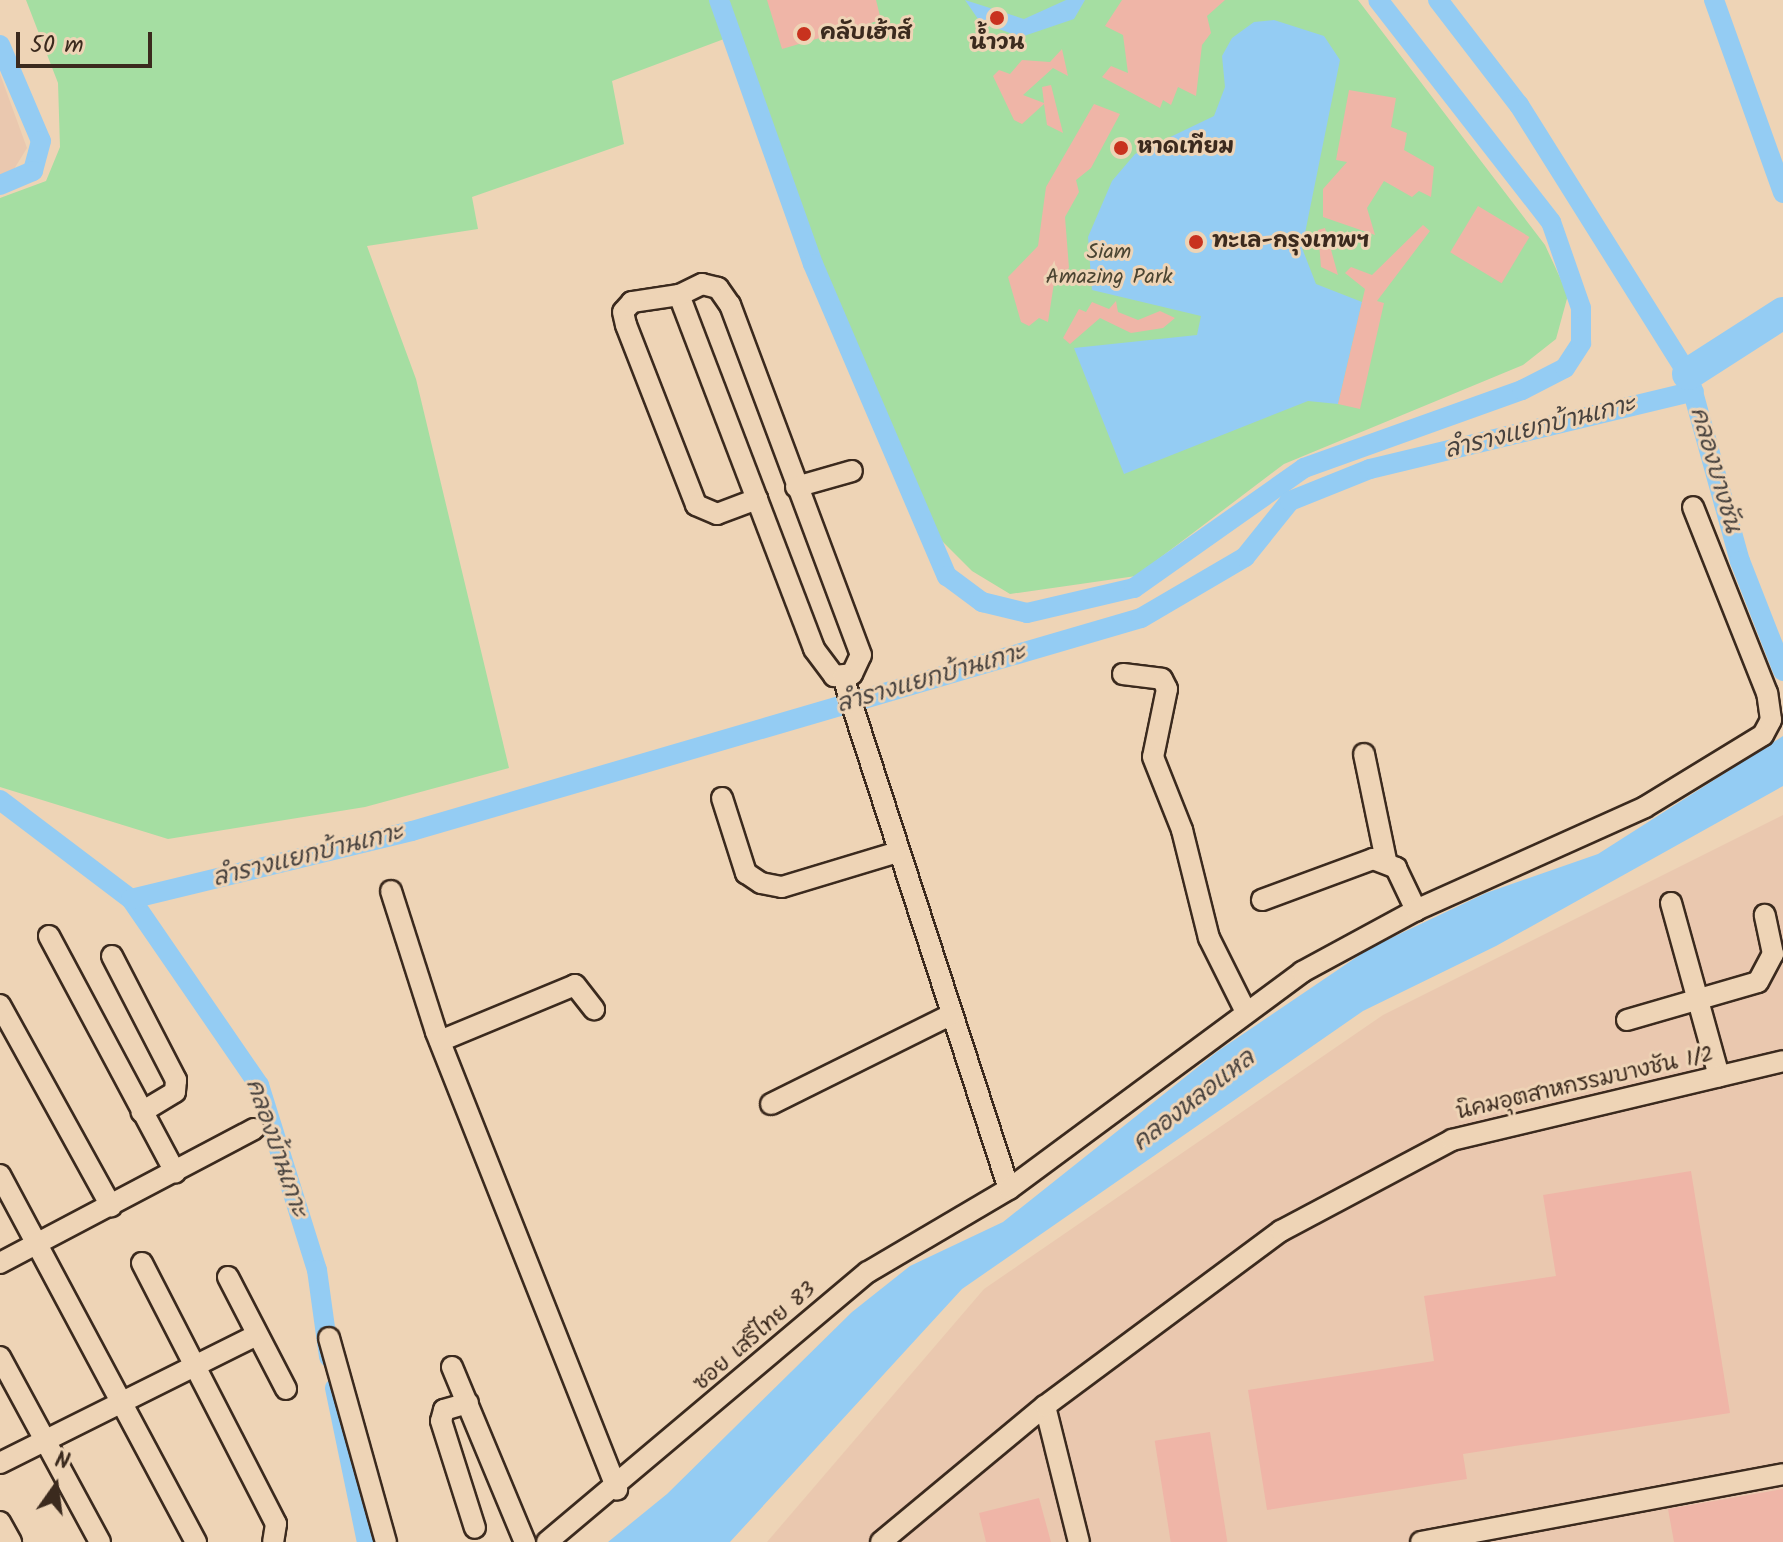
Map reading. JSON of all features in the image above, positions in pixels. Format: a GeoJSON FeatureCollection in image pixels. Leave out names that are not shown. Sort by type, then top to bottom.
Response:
{"type":"FeatureCollection","features":[{"type":"Feature","properties":{"kind":"street"},"geometry":{"type":"LineString","coordinates":[[757,499],[717,514],[696,505],[626,325],[623,312],[632,302],[679,295],[702,284],[718,288],[730,305],[861,655],[846,684]]}},
{"type":"Feature","properties":{"kind":"street"},"geometry":{"type":"LineString","coordinates":[[679,295],[814,649],[822,666],[846,684],[950,1015],[1009,1189]]}},
{"type":"Feature","properties":{"kind":"street"},"geometry":{"type":"LineString","coordinates":[[796,487],[852,471]]}},
{"type":"Feature","properties":{"kind":"street","name":"ซอย เสรีไทย 83"},"geometry":{"type":"LineString","coordinates":[[547,1542],[617,1489],[868,1272],[1009,1189],[1246,1012],[1416,910],[1645,807],[1763,735],[1771,720],[1767,693],[1693,507]]}},
{"type":"Feature","properties":{"kind":"street"},"geometry":{"type":"LineString","coordinates":[[1123,674],[1162,679],[1167,689],[1153,757],[1182,830],[1209,938],[1246,1012]]}},
{"type":"Feature","properties":{"kind":"street"},"geometry":{"type":"LineString","coordinates":[[1364,754],[1386,860],[1416,910]]}},
{"type":"Feature","properties":{"kind":"street"},"geometry":{"type":"LineString","coordinates":[[722,798],[746,873],[761,883],[782,887],[898,852]]}},
{"type":"Feature","properties":{"kind":"street"},"geometry":{"type":"LineString","coordinates":[[1262,900],[1386,860]]}},
{"type":"Feature","properties":{"kind":"street"},"geometry":{"type":"LineString","coordinates":[[391,891],[440,1041],[617,1489]]}},
{"type":"Feature","properties":{"kind":"street"},"geometry":{"type":"LineString","coordinates":[[1671,903],[1694,1001],[1719,1076]]}},
{"type":"Feature","properties":{"kind":"street"},"geometry":{"type":"LineString","coordinates":[[1627,1020],[1758,982],[1773,954],[1765,915]]}},
{"type":"Feature","properties":{"kind":"street"},"geometry":{"type":"LineString","coordinates":[[49,936],[175,1172]]}},
{"type":"Feature","properties":{"kind":"street"},"geometry":{"type":"LineString","coordinates":[[112,956],[176,1080],[175,1092],[142,1112]]}},
{"type":"Feature","properties":{"kind":"street"},"geometry":{"type":"LineString","coordinates":[[440,1041],[575,985],[594,1009]]}},
{"type":"Feature","properties":{"kind":"street"},"geometry":{"type":"LineString","coordinates":[[0,1005],[111,1206]]}},
{"type":"Feature","properties":{"kind":"street"},"geometry":{"type":"LineString","coordinates":[[771,1104],[950,1015]]}},
{"type":"Feature","properties":{"kind":"street","name":"นิคมอุตสาหกรรมบางชัน 1/2"},"geometry":{"type":"LineString","coordinates":[[881,1542],[1045,1406],[1281,1231],[1452,1140],[1783,1061]]}},
{"type":"Feature","properties":{"kind":"street"},"geometry":{"type":"LineString","coordinates":[[0,1263],[254,1129]]}},
{"type":"Feature","properties":{"kind":"street"},"geometry":{"type":"LineString","coordinates":[[0,1175],[118,1404],[196,1542]]}},
{"type":"Feature","properties":{"kind":"street"},"geometry":{"type":"LineString","coordinates":[[142,1263],[276,1524],[273,1542]]}},
{"type":"Feature","properties":{"kind":"street"},"geometry":{"type":"LineString","coordinates":[[228,1277],[286,1389]]}},
{"type":"Feature","properties":{"kind":"street"},"geometry":{"type":"LineString","coordinates":[[0,1463],[257,1335]]}},
{"type":"Feature","properties":{"kind":"street"},"geometry":{"type":"LineString","coordinates":[[329,1338],[386,1542]]}},
{"type":"Feature","properties":{"kind":"street"},"geometry":{"type":"LineString","coordinates":[[0,1357],[100,1542]]}},
{"type":"Feature","properties":{"kind":"street"},"geometry":{"type":"LineString","coordinates":[[452,1367],[525,1542]]}},
{"type":"Feature","properties":{"kind":"street"},"geometry":{"type":"LineString","coordinates":[[468,1403],[444,1410],[441,1421],[475,1528]]}},
{"type":"Feature","properties":{"kind":"street"},"geometry":{"type":"LineString","coordinates":[[1045,1406],[1079,1542]]}},
{"type":"Feature","properties":{"kind":"street"},"geometry":{"type":"LineString","coordinates":[[1421,1542],[1783,1474]]}},
{"type":"Feature","properties":{"kind":"street"},"geometry":{"type":"LineString","coordinates":[[0,1522],[11,1542]]}},
{"type":"Feature","properties":{"kind":"shaded area"},"geometry":{"type":"Polygon","coordinates":[[[0,74],[27,148],[0,192],[0,74]]]}},
{"type":"Feature","properties":{"kind":"shaded area"},"geometry":{"type":"Polygon","coordinates":[[[1783,815],[1783,1542],[767,1542],[984,1289],[1383,1015],[1783,815]]]}},
{"type":"Feature","properties":{"kind":"green space","name":"Siam Amazing Park"},"geometry":{"type":"Polygon","coordinates":[[[26,0],[1358,0],[1545,245],[1568,295],[1556,339],[1523,365],[1284,464],[1136,576],[1010,594],[972,571],[938,537],[724,39],[612,81],[624,144],[472,197],[478,229],[367,246],[416,379],[509,768],[365,807],[168,839],[0,787],[0,198],[46,181],[60,147],[58,83],[26,0]]]}},
{"type":"Feature","properties":{"kind":"water","name":"น้ำวน"},"geometry":{"type":"Polygon","coordinates":[[[965,0],[1024,19],[1066,0],[1085,0],[1074,19],[1021,37],[980,22],[965,0]]]}},
{"type":"Feature","properties":{"kind":"water","name":"ทะเล-กรุงเทพฯ"},"geometry":{"type":"Polygon","coordinates":[[[1274,20],[1324,36],[1340,60],[1302,248],[1316,284],[1362,302],[1338,404],[1308,401],[1124,474],[1074,348],[1197,335],[1201,316],[1092,290],[1088,237],[1112,181],[1135,154],[1214,116],[1225,87],[1222,56],[1232,38],[1254,22],[1274,20]]]}},
{"type":"Feature","properties":{"kind":"water","name":"คลองหลอแหล"},"geometry":{"type":"Polygon","coordinates":[[[1783,736],[1783,786],[1496,946],[1363,1011],[962,1289],[730,1542],[608,1542],[667,1494],[852,1312],[910,1266],[1003,1222],[1218,1051],[1370,948],[1486,893],[1598,854],[1783,736]]]}},
{"type":"Feature","properties":{"kind":"building","name":"คลับเฮ้าส์"},"geometry":{"type":"Polygon","coordinates":[[[767,0],[876,0],[881,20],[782,49],[767,0]]]}},
{"type":"Feature","properties":{"kind":"building"},"geometry":{"type":"Polygon","coordinates":[[[1122,0],[1225,0],[1207,16],[1211,33],[1202,45],[1196,96],[1178,87],[1171,105],[1163,100],[1160,108],[1102,77],[1111,66],[1128,73],[1123,35],[1105,26],[1122,0]]]}},
{"type":"Feature","properties":{"kind":"building"},"geometry":{"type":"Polygon","coordinates":[[[1062,49],[1068,76],[1053,68],[1023,95],[1044,103],[1042,87],[1051,85],[1063,133],[1047,125],[1044,104],[1022,124],[1014,120],[993,76],[999,70],[1010,74],[1022,60],[1050,62],[1062,49]]]}},
{"type":"Feature","properties":{"kind":"building"},"geometry":{"type":"Polygon","coordinates":[[[1349,90],[1396,98],[1391,127],[1407,133],[1404,150],[1434,167],[1431,197],[1419,191],[1412,197],[1384,181],[1367,208],[1375,235],[1323,217],[1323,189],[1347,162],[1336,160],[1349,90]]]}},
{"type":"Feature","properties":{"kind":"building"},"geometry":{"type":"Polygon","coordinates":[[[1094,104],[1120,114],[1091,168],[1076,180],[1079,192],[1065,217],[1069,268],[1054,283],[1048,322],[1039,318],[1029,326],[1021,322],[1008,277],[1038,246],[1046,187],[1094,104]]]}},
{"type":"Feature","properties":{"kind":"building"},"geometry":{"type":"Polygon","coordinates":[[[1478,206],[1529,237],[1502,283],[1450,252],[1478,206]]]}},
{"type":"Feature","properties":{"kind":"building"},"geometry":{"type":"Polygon","coordinates":[[[1423,225],[1430,231],[1377,301],[1384,303],[1360,409],[1338,404],[1365,289],[1345,273],[1351,267],[1372,275],[1423,225]]]}},
{"type":"Feature","properties":{"kind":"building"},"geometry":{"type":"Polygon","coordinates":[[[1325,228],[1338,275],[1321,267],[1318,230],[1325,228]]]}},
{"type":"Feature","properties":{"kind":"building"},"geometry":{"type":"Polygon","coordinates":[[[1116,301],[1118,312],[1138,320],[1160,311],[1175,318],[1163,328],[1131,333],[1100,318],[1070,344],[1063,338],[1079,309],[1086,312],[1092,302],[1109,309],[1116,301]]]}},
{"type":"Feature","properties":{"kind":"building"},"geometry":{"type":"Polygon","coordinates":[[[1691,1171],[1730,1413],[1463,1454],[1467,1479],[1267,1510],[1248,1390],[1434,1361],[1424,1296],[1556,1276],[1543,1195],[1691,1171]]]}},
{"type":"Feature","properties":{"kind":"building"},"geometry":{"type":"Polygon","coordinates":[[[1210,1432],[1227,1542],[1171,1542],[1155,1441],[1210,1432]]]}},
{"type":"Feature","properties":{"kind":"building"},"geometry":{"type":"Polygon","coordinates":[[[1783,1489],[1783,1542],[1674,1542],[1668,1509],[1783,1489]]]}},
{"type":"Feature","properties":{"kind":"building"},"geometry":{"type":"Polygon","coordinates":[[[1039,1498],[1051,1542],[986,1542],[979,1513],[1039,1498]]]}},
{"type":"Feature","properties":{"kind":"waterway"},"geometry":{"type":"LineString","coordinates":[[719,0],[813,264],[947,576],[982,602],[1027,613],[1134,588],[1304,468],[1522,390],[1565,368],[1581,343],[1581,308],[1551,222],[1378,0]]}},
{"type":"Feature","properties":{"kind":"waterway"},"geometry":{"type":"LineString","coordinates":[[1438,0],[1519,105],[1688,374],[1740,561],[1783,671]]}},
{"type":"Feature","properties":{"kind":"waterway"},"geometry":{"type":"LineString","coordinates":[[1714,0],[1783,193]]}},
{"type":"Feature","properties":{"kind":"waterway"},"geometry":{"type":"LineString","coordinates":[[0,45],[41,141],[33,171],[0,185]]}},
{"type":"Feature","properties":{"kind":"waterway","name":"คลองบางชัน"},"geometry":{"type":"LineString","coordinates":[[1688,374],[1783,313]]}},
{"type":"Feature","properties":{"kind":"waterway","name":"ลำรางแยกบ้านเกาะ"},"geometry":{"type":"LineString","coordinates":[[131,899],[412,831],[1141,618],[1245,557],[1290,501],[1370,469],[1694,391]]}},
{"type":"Feature","properties":{"kind":"waterway","name":"คลองบ้านเกาะ"},"geometry":{"type":"LineString","coordinates":[[0,800],[131,899],[259,1085],[317,1270],[329,1357]]}},
{"type":"Feature","properties":{"kind":"waterway","name":"คลองบ้านเกาะ"},"geometry":{"type":"LineString","coordinates":[[335,1388],[367,1542]]}},
{"type":"Feature","properties":{"kind":"place","name":"น้ำวน"},"geometry":{"type":"Point","coordinates":[997,18]}},
{"type":"Feature","properties":{"kind":"place","name":"คลับเฮ้าส์"},"geometry":{"type":"Point","coordinates":[804,34]}},
{"type":"Feature","properties":{"kind":"place","name":"หาดเทียม"},"geometry":{"type":"Point","coordinates":[1121,148]}},
{"type":"Feature","properties":{"kind":"place","name":"ทะเล-กรุงเทพฯ"},"geometry":{"type":"Point","coordinates":[1196,242]}}]}
